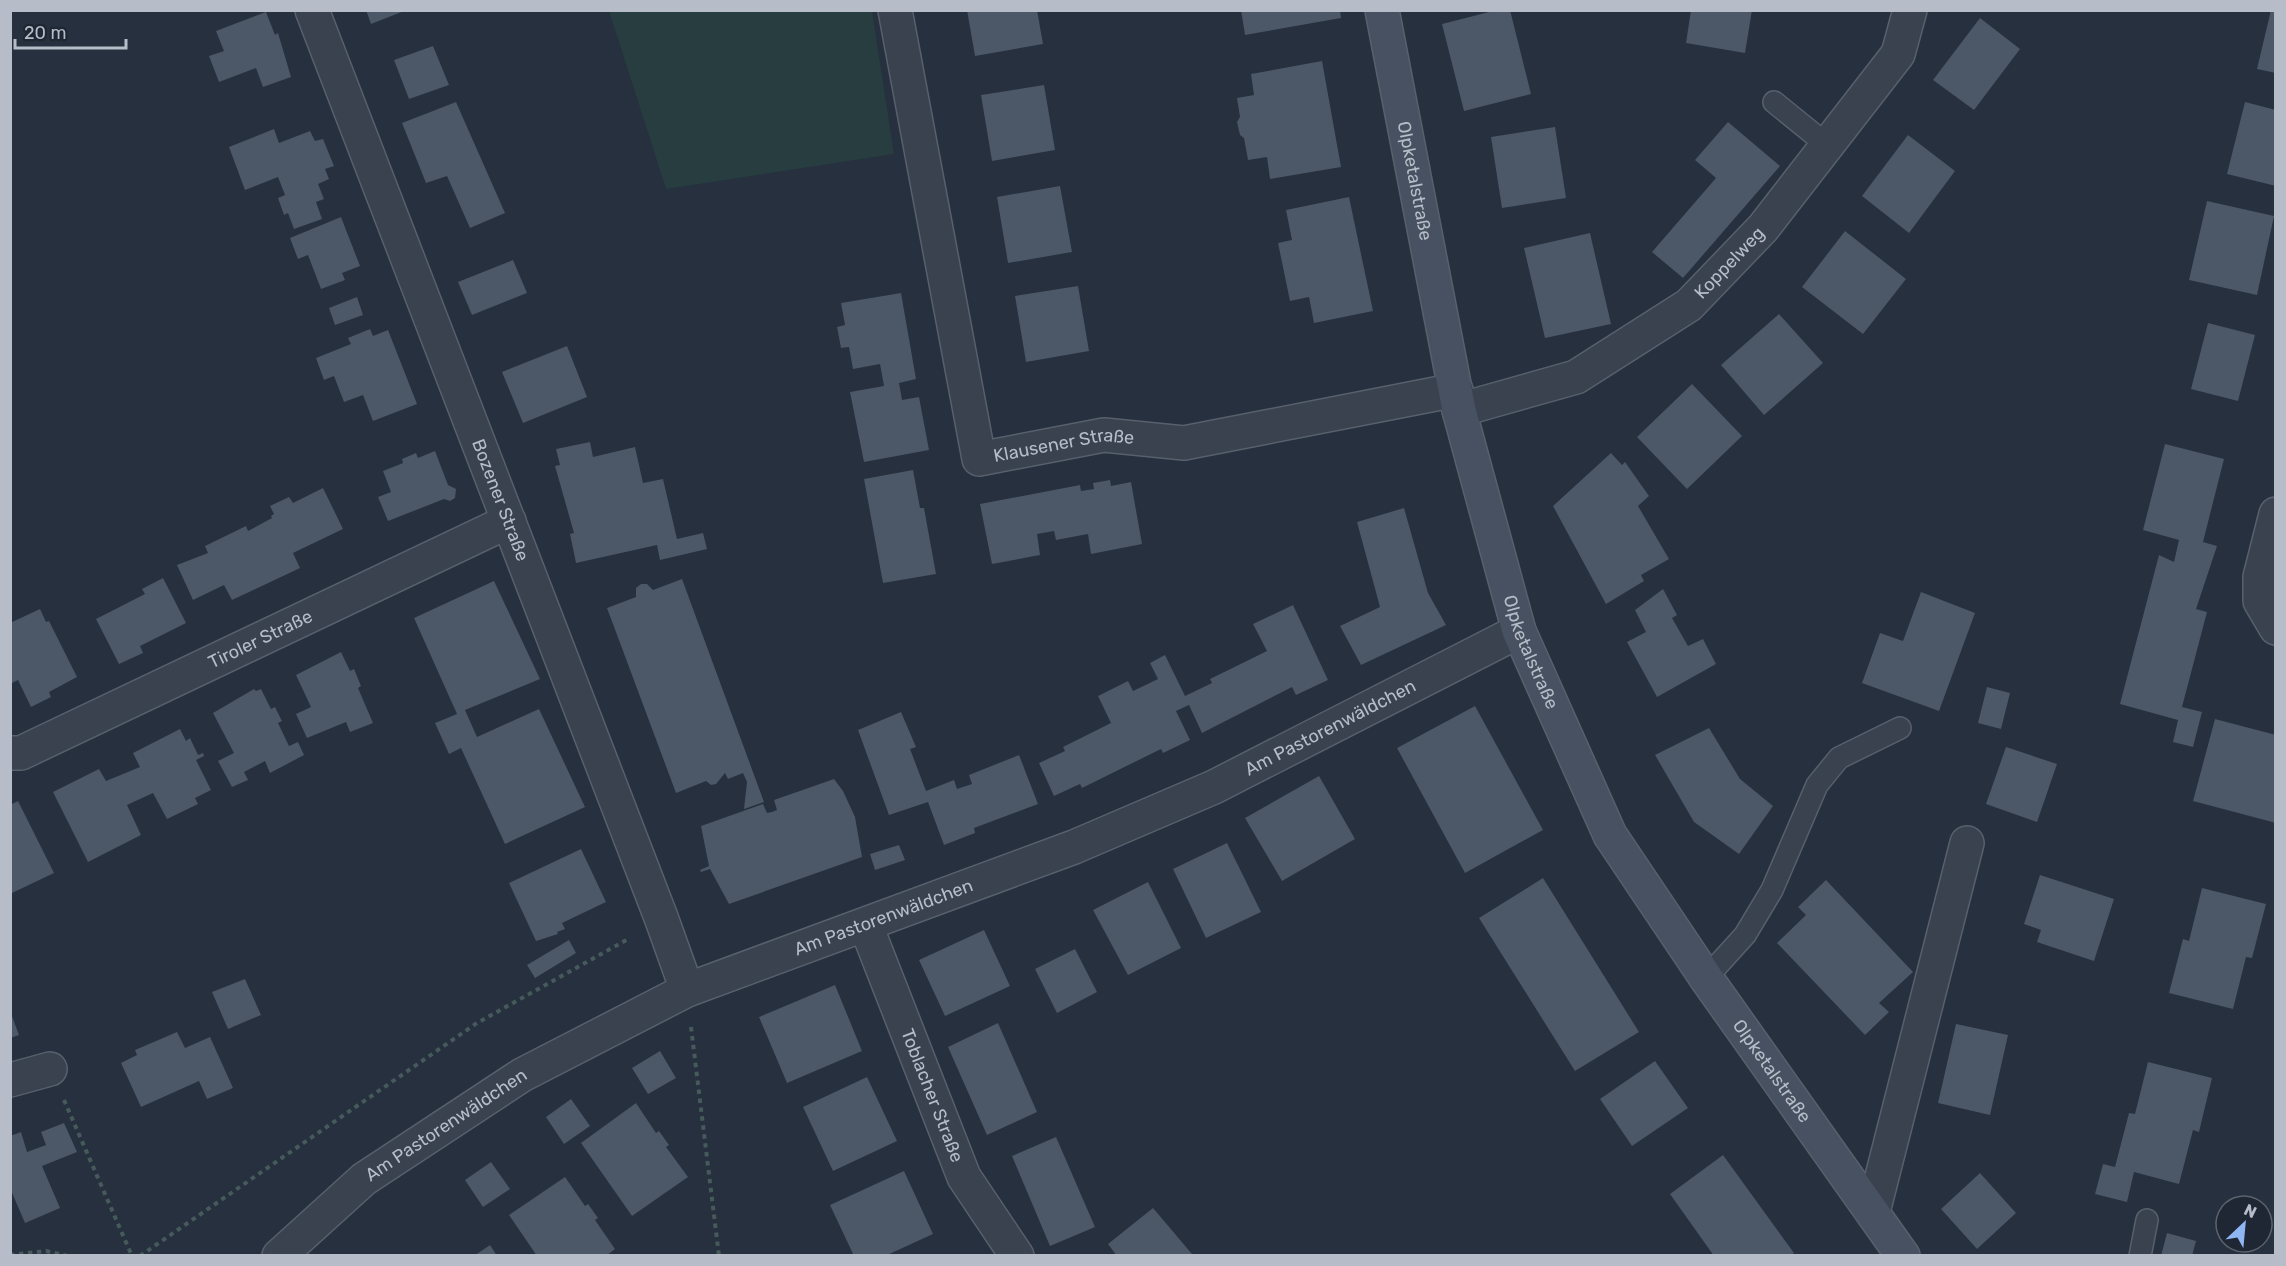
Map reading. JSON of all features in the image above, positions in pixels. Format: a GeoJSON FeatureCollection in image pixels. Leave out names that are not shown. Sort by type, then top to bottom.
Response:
{"type":"FeatureCollection","features":[{"type":"Feature","properties":{"kind":"street","name":"Bozener Straße"},"geometry":{"type":"LineString","coordinates":[[312,10],[687,990]]}},
{"type":"Feature","properties":{"kind":"street","name":"Klausener Straße"},"geometry":{"type":"LineString","coordinates":[[895,10],[979,459],[1104,435],[1184,443],[1458,400]]}},
{"type":"Feature","properties":{"kind":"street","name":"Olpketalstraße"},"geometry":{"type":"LineString","coordinates":[[1382,10],[1458,400],[1519,631],[1610,835],[1706,978],[1903,1256]]}},
{"type":"Feature","properties":{"kind":"street","name":"Koppelweg"},"geometry":{"type":"LineString","coordinates":[[1458,400],[1576,377],[1689,305],[1762,228],[1898,54],[1910,10]]}},
{"type":"Feature","properties":{"kind":"street"},"geometry":{"type":"LineString","coordinates":[[2276,514],[2260,577],[2260,601],[2276,628]]}},
{"type":"Feature","properties":{"kind":"street","name":"Tiroler Straße"},"geometry":{"type":"LineString","coordinates":[[10,753],[21,753],[509,521]]}},
{"type":"Feature","properties":{"kind":"street","name":"Am Pastorenwäldchen"},"geometry":{"type":"LineString","coordinates":[[279,1256],[364,1179],[522,1075],[687,990],[866,926],[1074,847],[1214,787],[1519,631]]}},
{"type":"Feature","properties":{"kind":"street"},"geometry":{"type":"LineString","coordinates":[[1873,1212],[1967,843]]}},
{"type":"Feature","properties":{"kind":"street","name":"Toblacher Straße"},"geometry":{"type":"LineString","coordinates":[[866,926],[964,1177],[1017,1256]]}},
{"type":"Feature","properties":{"kind":"street"},"geometry":{"type":"LineString","coordinates":[[10,1080],[50,1069]]}},
{"type":"Feature","properties":{"kind":"lane"},"geometry":{"type":"LineString","coordinates":[[1774,102],[1827,145]]}},
{"type":"Feature","properties":{"kind":"lane"},"geometry":{"type":"LineString","coordinates":[[1706,978],[1745,935],[1772,890],[1817,785],[1839,758],[1900,728]]}},
{"type":"Feature","properties":{"kind":"lane"},"geometry":{"type":"LineString","coordinates":[[2140,1256],[2147,1220]]}},
{"type":"Feature","properties":{"kind":"path"},"geometry":{"type":"LineString","coordinates":[[140,1256],[477,1023],[662,920]]}},
{"type":"Feature","properties":{"kind":"path"},"geometry":{"type":"LineString","coordinates":[[687,990],[719,1256]]}},
{"type":"Feature","properties":{"kind":"path"},"geometry":{"type":"LineString","coordinates":[[50,1069],[132,1256]]}},
{"type":"Feature","properties":{"kind":"path"},"geometry":{"type":"LineString","coordinates":[[10,1255],[46,1251],[68,1256]]}},
{"type":"Feature","properties":{"kind":"green space"},"geometry":{"type":"Polygon","coordinates":[[[609,11],[872,11],[894,154],[666,189],[609,11]]]}},
{"type":"Feature","properties":{"kind":"building"},"geometry":{"type":"Polygon","coordinates":[[[366,10],[404,10],[404,11],[371,24],[366,10]]]}},
{"type":"Feature","properties":{"kind":"building"},"geometry":{"type":"Polygon","coordinates":[[[967,10],[1037,10],[1043,44],[975,56],[967,10]]]}},
{"type":"Feature","properties":{"kind":"building"},"geometry":{"type":"Polygon","coordinates":[[[1241,10],[1340,10],[1341,18],[1245,35],[1241,10]]]}},
{"type":"Feature","properties":{"kind":"building"},"geometry":{"type":"Polygon","coordinates":[[[1497,10],[1510,10],[1531,94],[1464,111],[1442,24],[1497,10]]]}},
{"type":"Feature","properties":{"kind":"building"},"geometry":{"type":"Polygon","coordinates":[[[1691,10],[1752,10],[1745,53],[1686,43],[1691,10]]]}},
{"type":"Feature","properties":{"kind":"building"},"geometry":{"type":"Polygon","coordinates":[[[2271,10],[2276,10],[2276,73],[2257,69],[2271,10]]]}},
{"type":"Feature","properties":{"kind":"building"},"geometry":{"type":"Polygon","coordinates":[[[266,12],[275,35],[278,33],[291,77],[263,87],[256,68],[219,82],[209,56],[224,51],[216,31],[266,12]]]}},
{"type":"Feature","properties":{"kind":"building"},"geometry":{"type":"Polygon","coordinates":[[[1980,18],[2020,49],[1974,110],[1933,80],[1980,18]]]}},
{"type":"Feature","properties":{"kind":"building"},"geometry":{"type":"Polygon","coordinates":[[[433,46],[449,85],[409,99],[394,60],[433,46]]]}},
{"type":"Feature","properties":{"kind":"building"},"geometry":{"type":"Polygon","coordinates":[[[1322,61],[1341,167],[1270,179],[1267,157],[1248,160],[1244,138],[1240,135],[1237,122],[1240,117],[1237,98],[1254,95],[1251,74],[1322,61]]]}},
{"type":"Feature","properties":{"kind":"building"},"geometry":{"type":"Polygon","coordinates":[[[1044,85],[1055,150],[992,161],[981,95],[1044,85]]]}},
{"type":"Feature","properties":{"kind":"building"},"geometry":{"type":"Polygon","coordinates":[[[456,102],[505,213],[470,228],[447,176],[426,183],[402,123],[456,102]]]}},
{"type":"Feature","properties":{"kind":"building"},"geometry":{"type":"Polygon","coordinates":[[[2245,102],[2276,110],[2276,186],[2227,174],[2245,102]]]}},
{"type":"Feature","properties":{"kind":"building"},"geometry":{"type":"Polygon","coordinates":[[[1728,122],[1780,166],[1683,278],[1652,252],[1716,178],[1695,160],[1728,122]]]}},
{"type":"Feature","properties":{"kind":"building"},"geometry":{"type":"Polygon","coordinates":[[[1555,127],[1566,198],[1502,208],[1491,137],[1555,127]]]}},
{"type":"Feature","properties":{"kind":"building"},"geometry":{"type":"Polygon","coordinates":[[[274,129],[279,143],[310,131],[315,141],[323,139],[334,166],[325,169],[329,179],[318,184],[324,199],[316,202],[322,219],[294,229],[288,213],[284,215],[278,198],[285,195],[278,177],[245,190],[229,147],[274,129]]]}},
{"type":"Feature","properties":{"kind":"building"},"geometry":{"type":"Polygon","coordinates":[[[1908,135],[1955,171],[1909,233],[1862,196],[1908,135]]]}},
{"type":"Feature","properties":{"kind":"building"},"geometry":{"type":"Polygon","coordinates":[[[1060,186],[1072,252],[1008,263],[997,197],[1060,186]]]}},
{"type":"Feature","properties":{"kind":"building"},"geometry":{"type":"Polygon","coordinates":[[[1349,197],[1373,311],[1314,323],[1309,297],[1290,301],[1278,243],[1292,240],[1286,210],[1349,197]]]}},
{"type":"Feature","properties":{"kind":"building"},"geometry":{"type":"Polygon","coordinates":[[[2207,201],[2274,216],[2257,295],[2189,280],[2207,201]]]}},
{"type":"Feature","properties":{"kind":"building"},"geometry":{"type":"Polygon","coordinates":[[[341,217],[360,266],[342,273],[345,280],[321,289],[308,255],[298,259],[290,238],[341,217]]]}},
{"type":"Feature","properties":{"kind":"building"},"geometry":{"type":"Polygon","coordinates":[[[1845,231],[1906,279],[1863,334],[1802,287],[1845,231]]]}},
{"type":"Feature","properties":{"kind":"building"},"geometry":{"type":"Polygon","coordinates":[[[1590,233],[1611,324],[1545,338],[1524,248],[1590,233]]]}},
{"type":"Feature","properties":{"kind":"building"},"geometry":{"type":"Polygon","coordinates":[[[513,260],[527,293],[472,315],[458,282],[513,260]]]}},
{"type":"Feature","properties":{"kind":"building"},"geometry":{"type":"Polygon","coordinates":[[[1078,286],[1089,351],[1026,362],[1015,296],[1078,286]]]}},
{"type":"Feature","properties":{"kind":"building"},"geometry":{"type":"Polygon","coordinates":[[[901,293],[916,379],[899,383],[902,400],[919,397],[929,450],[864,462],[850,392],[884,386],[880,364],[853,369],[849,347],[841,348],[837,327],[845,325],[841,303],[901,293]]]}},
{"type":"Feature","properties":{"kind":"building"},"geometry":{"type":"Polygon","coordinates":[[[357,297],[363,315],[335,325],[329,308],[357,297]]]}},
{"type":"Feature","properties":{"kind":"building"},"geometry":{"type":"Polygon","coordinates":[[[1779,314],[1823,363],[1764,415],[1721,365],[1779,314]]]}},
{"type":"Feature","properties":{"kind":"building"},"geometry":{"type":"Polygon","coordinates":[[[2208,323],[2255,335],[2238,401],[2191,389],[2208,323]]]}},
{"type":"Feature","properties":{"kind":"building"},"geometry":{"type":"Polygon","coordinates":[[[370,329],[373,336],[388,330],[417,404],[373,421],[363,395],[344,402],[334,376],[324,380],[316,358],[351,344],[348,338],[370,329]]]}},
{"type":"Feature","properties":{"kind":"building"},"geometry":{"type":"Polygon","coordinates":[[[567,346],[587,397],[523,423],[502,372],[567,346]]]}},
{"type":"Feature","properties":{"kind":"building"},"geometry":{"type":"Polygon","coordinates":[[[1692,384],[1742,436],[1687,489],[1637,437],[1692,384]]]}},
{"type":"Feature","properties":{"kind":"building"},"geometry":{"type":"Polygon","coordinates":[[[590,442],[593,457],[635,447],[643,483],[663,479],[677,539],[703,533],[707,549],[660,560],[657,545],[576,563],[570,534],[574,533],[555,466],[560,465],[556,449],[590,442]]]}},
{"type":"Feature","properties":{"kind":"building"},"geometry":{"type":"Polygon","coordinates":[[[2165,444],[2224,459],[2203,542],[2217,546],[2196,609],[2207,612],[2182,707],[2202,712],[2193,747],[2173,742],[2178,720],[2120,704],[2159,555],[2174,562],[2179,540],[2143,530],[2165,444]]]}},
{"type":"Feature","properties":{"kind":"building"},"geometry":{"type":"Polygon","coordinates":[[[435,451],[448,485],[456,489],[455,498],[450,501],[444,499],[388,521],[378,497],[391,492],[383,471],[403,463],[402,459],[416,453],[418,458],[435,451]]]}},
{"type":"Feature","properties":{"kind":"building"},"geometry":{"type":"Polygon","coordinates":[[[1611,453],[1622,465],[1625,462],[1649,496],[1638,506],[1669,559],[1641,575],[1644,581],[1606,604],[1553,506],[1611,453]]]}},
{"type":"Feature","properties":{"kind":"building"},"geometry":{"type":"Polygon","coordinates":[[[913,470],[920,508],[924,508],[936,574],[883,583],[864,479],[913,470]]]}},
{"type":"Feature","properties":{"kind":"building"},"geometry":{"type":"Polygon","coordinates":[[[1110,480],[1111,486],[1131,482],[1142,544],[1091,554],[1088,534],[1056,540],[1054,531],[1037,534],[1040,555],[992,564],[980,504],[1080,485],[1081,491],[1094,489],[1093,483],[1110,480]]]}},
{"type":"Feature","properties":{"kind":"building"},"geometry":{"type":"Polygon","coordinates":[[[323,488],[343,529],[293,553],[300,568],[232,600],[224,585],[193,600],[177,565],[208,553],[205,546],[246,526],[248,531],[272,518],[274,514],[270,506],[289,497],[293,503],[323,488]]]}},
{"type":"Feature","properties":{"kind":"building"},"geometry":{"type":"Polygon","coordinates":[[[1404,508],[1428,593],[1446,625],[1361,665],[1340,626],[1380,607],[1357,522],[1404,508]]]}},
{"type":"Feature","properties":{"kind":"building"},"geometry":{"type":"Polygon","coordinates":[[[163,578],[186,623],[140,646],[143,653],[119,664],[96,619],[145,594],[142,589],[163,578]]]}},
{"type":"Feature","properties":{"kind":"building"},"geometry":{"type":"Polygon","coordinates":[[[682,579],[764,802],[744,809],[747,782],[743,773],[728,779],[725,773],[716,784],[711,785],[706,781],[676,793],[607,608],[636,597],[636,588],[641,584],[647,584],[653,590],[682,579]]]}},
{"type":"Feature","properties":{"kind":"building"},"geometry":{"type":"Polygon","coordinates":[[[494,581],[540,679],[465,710],[477,737],[539,709],[585,807],[505,844],[461,748],[449,754],[435,723],[457,714],[414,618],[494,581]]]}},
{"type":"Feature","properties":{"kind":"building"},"geometry":{"type":"Polygon","coordinates":[[[1663,589],[1677,615],[1672,618],[1688,646],[1703,639],[1716,664],[1657,697],[1627,642],[1646,632],[1635,610],[1663,589]]]}},
{"type":"Feature","properties":{"kind":"building"},"geometry":{"type":"Polygon","coordinates":[[[1921,592],[1975,613],[1939,711],[1862,683],[1880,633],[1903,641],[1921,592]]]}},
{"type":"Feature","properties":{"kind":"building"},"geometry":{"type":"Polygon","coordinates":[[[1293,605],[1328,680],[1296,695],[1292,687],[1202,733],[1189,705],[1176,711],[1190,740],[1163,753],[1161,749],[1082,788],[1080,784],[1054,796],[1039,763],[1065,751],[1063,747],[1111,723],[1098,696],[1128,681],[1133,691],[1158,679],[1150,663],[1165,655],[1185,696],[1212,683],[1210,679],[1267,651],[1253,624],[1293,605]]]}},
{"type":"Feature","properties":{"kind":"building"},"geometry":{"type":"Polygon","coordinates":[[[40,609],[46,622],[49,621],[77,677],[49,692],[51,697],[31,707],[18,680],[12,683],[10,680],[10,623],[40,609]]]}},
{"type":"Feature","properties":{"kind":"building"},"geometry":{"type":"Polygon","coordinates":[[[341,652],[350,671],[354,669],[361,686],[358,688],[373,723],[350,732],[346,722],[307,738],[296,714],[311,707],[296,675],[341,652]]]}},
{"type":"Feature","properties":{"kind":"building"},"geometry":{"type":"Polygon","coordinates":[[[1987,687],[2010,693],[2001,729],[1978,723],[1987,687]]]}},
{"type":"Feature","properties":{"kind":"building"},"geometry":{"type":"Polygon","coordinates":[[[254,689],[256,691],[261,689],[271,709],[275,707],[282,721],[278,723],[289,746],[298,742],[304,755],[270,773],[265,761],[244,772],[248,780],[232,787],[218,761],[234,753],[213,713],[254,689]]]}},
{"type":"Feature","properties":{"kind":"building"},"geometry":{"type":"Polygon","coordinates":[[[1475,706],[1543,830],[1465,873],[1397,748],[1475,706]]]}},
{"type":"Feature","properties":{"kind":"building"},"geometry":{"type":"Polygon","coordinates":[[[901,712],[916,747],[910,749],[926,791],[954,780],[957,789],[972,784],[969,775],[1019,755],[1038,804],[974,828],[975,833],[944,845],[928,802],[889,815],[858,730],[901,712]]]}},
{"type":"Feature","properties":{"kind":"building"},"geometry":{"type":"Polygon","coordinates":[[[2215,719],[2276,735],[2276,823],[2193,801],[2215,719]]]}},
{"type":"Feature","properties":{"kind":"building"},"geometry":{"type":"Polygon","coordinates":[[[1709,728],[1740,779],[1773,806],[1739,854],[1694,822],[1655,755],[1709,728]]]}},
{"type":"Feature","properties":{"kind":"building"},"geometry":{"type":"Polygon","coordinates":[[[180,729],[186,741],[190,738],[198,755],[203,753],[204,756],[196,760],[211,790],[195,798],[198,804],[167,819],[153,793],[127,805],[141,835],[88,862],[53,792],[99,769],[106,781],[140,767],[133,753],[180,729]]]}},
{"type":"Feature","properties":{"kind":"building"},"geometry":{"type":"Polygon","coordinates":[[[2006,747],[2057,764],[2037,822],[1986,804],[2006,747]]]}},
{"type":"Feature","properties":{"kind":"building"},"geometry":{"type":"Polygon","coordinates":[[[1319,776],[1355,839],[1282,881],[1245,818],[1319,776]]]}},
{"type":"Feature","properties":{"kind":"building"},"geometry":{"type":"Polygon","coordinates":[[[834,779],[843,791],[855,817],[862,857],[729,904],[710,869],[701,872],[700,870],[709,866],[701,826],[763,804],[767,813],[772,812],[777,810],[774,800],[834,779]]]}},
{"type":"Feature","properties":{"kind":"building"},"geometry":{"type":"Polygon","coordinates":[[[18,801],[54,873],[10,894],[10,805],[18,801]]]}},
{"type":"Feature","properties":{"kind":"building"},"geometry":{"type":"Polygon","coordinates":[[[1227,843],[1261,912],[1206,938],[1173,869],[1227,843]]]}},
{"type":"Feature","properties":{"kind":"building"},"geometry":{"type":"Polygon","coordinates":[[[899,845],[905,860],[875,870],[870,854],[899,845]]]}},
{"type":"Feature","properties":{"kind":"building"},"geometry":{"type":"Polygon","coordinates":[[[581,849],[606,902],[562,923],[565,929],[557,932],[558,934],[536,941],[509,883],[581,849]]]}},
{"type":"Feature","properties":{"kind":"building"},"geometry":{"type":"Polygon","coordinates":[[[2040,875],[2114,899],[2094,961],[2037,942],[2041,930],[2024,924],[2040,875]]]}},
{"type":"Feature","properties":{"kind":"building"},"geometry":{"type":"Polygon","coordinates":[[[1543,878],[1639,1032],[1575,1071],[1479,918],[1543,878]]]}},
{"type":"Feature","properties":{"kind":"building"},"geometry":{"type":"Polygon","coordinates":[[[1826,880],[1913,972],[1879,1003],[1889,1012],[1865,1035],[1777,943],[1806,915],[1798,907],[1826,880]]]}},
{"type":"Feature","properties":{"kind":"building"},"geometry":{"type":"Polygon","coordinates":[[[1148,882],[1181,948],[1128,975],[1093,910],[1148,882]]]}},
{"type":"Feature","properties":{"kind":"building"},"geometry":{"type":"Polygon","coordinates":[[[2202,888],[2266,904],[2252,958],[2246,957],[2233,1009],[2169,993],[2183,939],[2189,941],[2202,888]]]}},
{"type":"Feature","properties":{"kind":"building"},"geometry":{"type":"Polygon","coordinates":[[[984,930],[1010,986],[945,1016],[919,960],[984,930]]]}},
{"type":"Feature","properties":{"kind":"building"},"geometry":{"type":"Polygon","coordinates":[[[569,940],[576,953],[535,978],[527,965],[569,940]]]}},
{"type":"Feature","properties":{"kind":"building"},"geometry":{"type":"Polygon","coordinates":[[[1075,949],[1097,992],[1057,1013],[1035,969],[1075,949]]]}},
{"type":"Feature","properties":{"kind":"building"},"geometry":{"type":"Polygon","coordinates":[[[245,979],[261,1015],[228,1029],[212,992],[245,979]]]}},
{"type":"Feature","properties":{"kind":"building"},"geometry":{"type":"Polygon","coordinates":[[[835,985],[862,1051],[787,1083],[759,1017],[835,985]]]}},
{"type":"Feature","properties":{"kind":"building"},"geometry":{"type":"Polygon","coordinates":[[[10,1011],[19,1035],[10,1038],[10,1011]]]}},
{"type":"Feature","properties":{"kind":"building"},"geometry":{"type":"Polygon","coordinates":[[[998,1023],[1037,1112],[987,1135],[948,1047],[998,1023]]]}},
{"type":"Feature","properties":{"kind":"building"},"geometry":{"type":"Polygon","coordinates":[[[1956,1024],[2008,1035],[1990,1115],[1938,1103],[1956,1024]]]}},
{"type":"Feature","properties":{"kind":"building"},"geometry":{"type":"Polygon","coordinates":[[[177,1032],[185,1048],[210,1037],[233,1088],[207,1099],[199,1081],[141,1107],[121,1063],[137,1055],[135,1050],[177,1032]]]}},
{"type":"Feature","properties":{"kind":"building"},"geometry":{"type":"Polygon","coordinates":[[[660,1051],[676,1078],[648,1094],[632,1068],[660,1051]]]}},
{"type":"Feature","properties":{"kind":"building"},"geometry":{"type":"Polygon","coordinates":[[[1655,1061],[1688,1108],[1632,1146],[1600,1099],[1655,1061]]]}},
{"type":"Feature","properties":{"kind":"building"},"geometry":{"type":"Polygon","coordinates":[[[2148,1062],[2212,1078],[2199,1132],[2193,1130],[2179,1184],[2134,1172],[2127,1202],[2095,1194],[2103,1164],[2115,1167],[2129,1113],[2135,1114],[2148,1062]]]}},
{"type":"Feature","properties":{"kind":"building"},"geometry":{"type":"Polygon","coordinates":[[[867,1077],[897,1141],[833,1171],[803,1107],[867,1077]]]}},
{"type":"Feature","properties":{"kind":"building"},"geometry":{"type":"Polygon","coordinates":[[[571,1099],[590,1126],[564,1144],[546,1117],[571,1099]]]}},
{"type":"Feature","properties":{"kind":"building"},"geometry":{"type":"Polygon","coordinates":[[[636,1103],[656,1133],[659,1131],[669,1145],[666,1147],[688,1177],[632,1216],[581,1143],[636,1103]]]}},
{"type":"Feature","properties":{"kind":"building"},"geometry":{"type":"Polygon","coordinates":[[[64,1123],[77,1152],[42,1166],[60,1208],[25,1223],[10,1188],[10,1136],[21,1132],[27,1152],[46,1145],[41,1132],[64,1123]]]}},
{"type":"Feature","properties":{"kind":"building"},"geometry":{"type":"Polygon","coordinates":[[[1056,1137],[1095,1227],[1050,1246],[1012,1156],[1056,1137]]]}},
{"type":"Feature","properties":{"kind":"building"},"geometry":{"type":"Polygon","coordinates":[[[1723,1155],[1794,1253],[1790,1256],[1714,1256],[1670,1194],[1723,1155]]]}},
{"type":"Feature","properties":{"kind":"building"},"geometry":{"type":"Polygon","coordinates":[[[491,1162],[510,1189],[483,1207],[465,1180],[491,1162]]]}},
{"type":"Feature","properties":{"kind":"building"},"geometry":{"type":"Polygon","coordinates":[[[904,1171],[933,1234],[885,1256],[854,1256],[830,1205],[904,1171]]]}},
{"type":"Feature","properties":{"kind":"building"},"geometry":{"type":"Polygon","coordinates":[[[1980,1173],[2016,1213],[1977,1249],[1941,1209],[1980,1173]]]}},
{"type":"Feature","properties":{"kind":"building"},"geometry":{"type":"Polygon","coordinates":[[[565,1177],[585,1206],[588,1204],[598,1218],[595,1220],[615,1249],[606,1256],[537,1256],[509,1215],[565,1177]]]}},
{"type":"Feature","properties":{"kind":"building"},"geometry":{"type":"Polygon","coordinates":[[[1153,1208],[1192,1254],[1190,1256],[1117,1256],[1108,1244],[1153,1208]]]}},
{"type":"Feature","properties":{"kind":"building"},"geometry":{"type":"Polygon","coordinates":[[[2167,1233],[2196,1241],[2192,1256],[2161,1256],[2167,1233]]]}},
{"type":"Feature","properties":{"kind":"building"},"geometry":{"type":"Polygon","coordinates":[[[490,1245],[497,1256],[474,1256],[490,1245]]]}}]}
